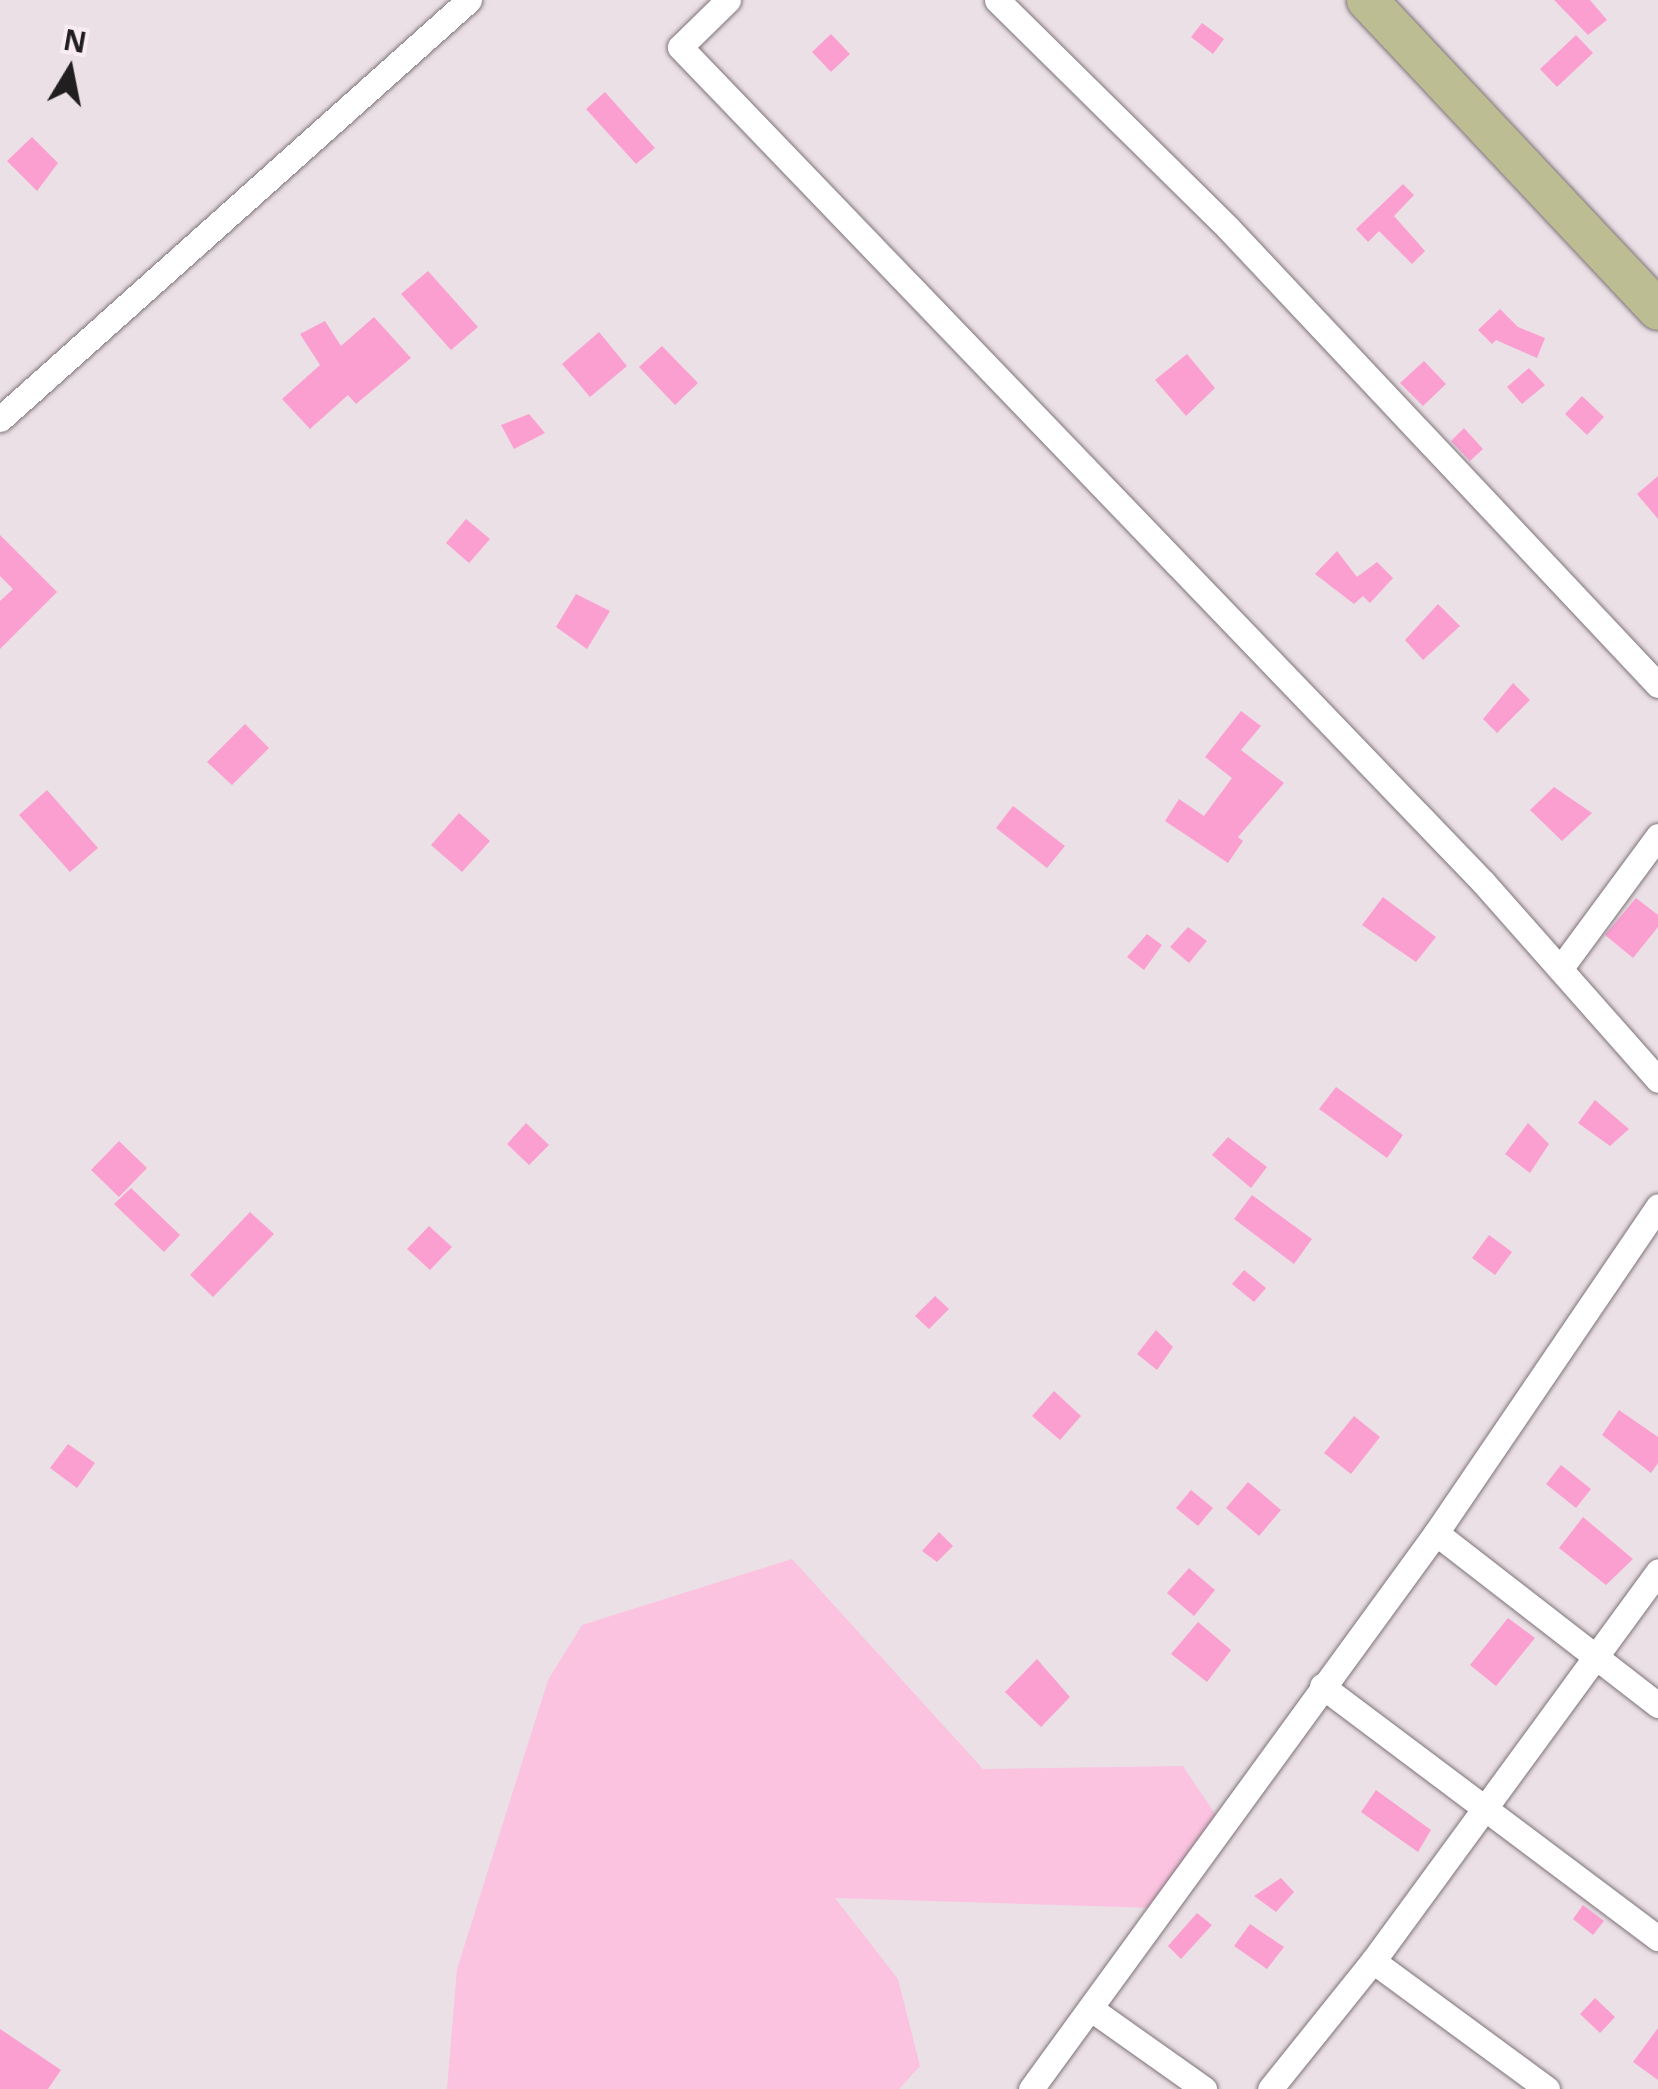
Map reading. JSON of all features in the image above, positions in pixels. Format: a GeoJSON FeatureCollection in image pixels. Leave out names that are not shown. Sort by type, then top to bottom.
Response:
{"type":"FeatureCollection","features":[{"type":"Feature","properties":{"kind":"main road"},"geometry":{"type":"LineString","coordinates":[[1367,0],[1658,310]]}},
{"type":"Feature","properties":{"kind":"street"},"geometry":{"type":"LineString","coordinates":[[0,419],[469,0]]}},
{"type":"Feature","properties":{"kind":"street"},"geometry":{"type":"LineString","coordinates":[[728,0],[680,47],[1560,969],[1658,1080]]}},
{"type":"Feature","properties":{"kind":"street"},"geometry":{"type":"LineString","coordinates":[[997,0],[1230,228],[1658,685]]}},
{"type":"Feature","properties":{"kind":"street"},"geometry":{"type":"LineString","coordinates":[[1560,969],[1658,836]]}},
{"type":"Feature","properties":{"kind":"street"},"geometry":{"type":"LineString","coordinates":[[1031,2089],[1094,2011],[1322,1686],[1436,1533],[1658,1206]]}},
{"type":"Feature","properties":{"kind":"street"},"geometry":{"type":"LineString","coordinates":[[1436,1533],[1658,1705]]}},
{"type":"Feature","properties":{"kind":"street"},"geometry":{"type":"LineString","coordinates":[[1270,2089],[1374,1961],[1658,1571]]}},
{"type":"Feature","properties":{"kind":"street"},"geometry":{"type":"LineString","coordinates":[[1322,1686],[1658,1938]]}},
{"type":"Feature","properties":{"kind":"street"},"geometry":{"type":"LineString","coordinates":[[1374,1961],[1546,2089]]}},
{"type":"Feature","properties":{"kind":"street"},"geometry":{"type":"LineString","coordinates":[[1094,2011],[1204,2089]]}},
{"type":"Feature","properties":{"kind":"shaded area"},"geometry":{"type":"Polygon","coordinates":[[[792,1559],[983,1769],[1183,1766],[1220,1821],[1156,1908],[835,1898],[898,1979],[920,2066],[899,2089],[447,2089],[457,1969],[548,1680],[582,1625],[792,1559]]]}},
{"type":"Feature","properties":{"kind":"building"},"geometry":{"type":"Polygon","coordinates":[[[1554,0],[1590,0],[1607,20],[1588,35],[1554,0]]]}},
{"type":"Feature","properties":{"kind":"building"},"geometry":{"type":"Polygon","coordinates":[[[1202,23],[1224,39],[1213,54],[1191,37],[1202,23]]]}},
{"type":"Feature","properties":{"kind":"building"},"geometry":{"type":"Polygon","coordinates":[[[831,34],[850,54],[831,72],[812,52],[831,34]]]}},
{"type":"Feature","properties":{"kind":"building"},"geometry":{"type":"Polygon","coordinates":[[[1576,35],[1593,53],[1557,87],[1540,69],[1576,35]]]}},
{"type":"Feature","properties":{"kind":"building"},"geometry":{"type":"Polygon","coordinates":[[[605,92],[655,148],[636,164],[586,109],[605,92]]]}},
{"type":"Feature","properties":{"kind":"building"},"geometry":{"type":"Polygon","coordinates":[[[32,137],[58,163],[37,191],[7,161],[32,137]]]}},
{"type":"Feature","properties":{"kind":"building"},"geometry":{"type":"Polygon","coordinates":[[[1403,184],[1414,195],[1394,216],[1425,251],[1412,264],[1379,231],[1368,242],[1356,229],[1403,184]]]}},
{"type":"Feature","properties":{"kind":"building"},"geometry":{"type":"Polygon","coordinates":[[[428,271],[478,327],[451,350],[401,294],[428,271]]]}},
{"type":"Feature","properties":{"kind":"building"},"geometry":{"type":"Polygon","coordinates":[[[1500,309],[1518,327],[1545,338],[1537,358],[1496,340],[1492,344],[1478,330],[1500,309]]]}},
{"type":"Feature","properties":{"kind":"building"},"geometry":{"type":"Polygon","coordinates":[[[374,317],[411,358],[356,404],[348,395],[310,429],[282,399],[320,365],[300,334],[325,321],[341,346],[374,317]]]}},
{"type":"Feature","properties":{"kind":"building"},"geometry":{"type":"Polygon","coordinates":[[[599,332],[627,366],[590,397],[562,364],[599,332]]]}},
{"type":"Feature","properties":{"kind":"building"},"geometry":{"type":"Polygon","coordinates":[[[662,346],[698,383],[675,405],[639,367],[662,346]]]}},
{"type":"Feature","properties":{"kind":"building"},"geometry":{"type":"Polygon","coordinates":[[[1187,354],[1215,388],[1186,416],[1155,380],[1187,354]]]}},
{"type":"Feature","properties":{"kind":"building"},"geometry":{"type":"Polygon","coordinates":[[[1424,361],[1446,384],[1423,406],[1400,383],[1424,361]]]}},
{"type":"Feature","properties":{"kind":"building"},"geometry":{"type":"Polygon","coordinates":[[[1529,368],[1545,385],[1522,404],[1507,387],[1529,368]]]}},
{"type":"Feature","properties":{"kind":"building"},"geometry":{"type":"Polygon","coordinates":[[[1582,396],[1604,417],[1587,435],[1565,414],[1582,396]]]}},
{"type":"Feature","properties":{"kind":"building"},"geometry":{"type":"Polygon","coordinates":[[[529,414],[545,433],[514,449],[501,425],[529,414]]]}},
{"type":"Feature","properties":{"kind":"building"},"geometry":{"type":"Polygon","coordinates":[[[1464,428],[1483,449],[1470,461],[1451,441],[1464,428]]]}},
{"type":"Feature","properties":{"kind":"building"},"geometry":{"type":"Polygon","coordinates":[[[1658,476],[1658,519],[1637,494],[1658,476]]]}},
{"type":"Feature","properties":{"kind":"building"},"geometry":{"type":"Polygon","coordinates":[[[466,519],[490,539],[469,563],[446,543],[466,519]]]}},
{"type":"Feature","properties":{"kind":"building"},"geometry":{"type":"Polygon","coordinates":[[[0,535],[57,592],[0,649],[0,601],[13,589],[0,576],[0,535]]]}},
{"type":"Feature","properties":{"kind":"building"},"geometry":{"type":"Polygon","coordinates":[[[1337,551],[1357,577],[1377,562],[1393,578],[1370,603],[1363,596],[1354,604],[1315,574],[1337,551]]]}},
{"type":"Feature","properties":{"kind":"building"},"geometry":{"type":"Polygon","coordinates":[[[576,594],[610,611],[587,649],[556,627],[576,594]]]}},
{"type":"Feature","properties":{"kind":"building"},"geometry":{"type":"Polygon","coordinates":[[[1438,604],[1460,626],[1423,660],[1405,640],[1438,604]]]}},
{"type":"Feature","properties":{"kind":"building"},"geometry":{"type":"Polygon","coordinates":[[[1513,683],[1530,700],[1497,733],[1483,719],[1513,683]]]}},
{"type":"Feature","properties":{"kind":"building"},"geometry":{"type":"Polygon","coordinates":[[[1241,711],[1261,726],[1241,750],[1284,783],[1238,837],[1243,841],[1228,863],[1165,821],[1179,799],[1204,816],[1232,778],[1205,757],[1241,711]]]}},
{"type":"Feature","properties":{"kind":"building"},"geometry":{"type":"Polygon","coordinates":[[[245,724],[269,748],[232,785],[207,762],[245,724]]]}},
{"type":"Feature","properties":{"kind":"building"},"geometry":{"type":"Polygon","coordinates":[[[1554,787],[1592,813],[1562,841],[1530,810],[1554,787]]]}},
{"type":"Feature","properties":{"kind":"building"},"geometry":{"type":"Polygon","coordinates":[[[47,790],[98,848],[70,872],[19,815],[47,790]]]}},
{"type":"Feature","properties":{"kind":"building"},"geometry":{"type":"Polygon","coordinates":[[[1013,806],[1065,846],[1047,868],[996,828],[1013,806]]]}},
{"type":"Feature","properties":{"kind":"building"},"geometry":{"type":"Polygon","coordinates":[[[459,813],[490,841],[462,872],[431,845],[459,813]]]}},
{"type":"Feature","properties":{"kind":"building"},"geometry":{"type":"Polygon","coordinates":[[[1383,897],[1436,937],[1416,962],[1362,925],[1383,897]]]}},
{"type":"Feature","properties":{"kind":"building"},"geometry":{"type":"Polygon","coordinates":[[[1636,898],[1658,915],[1658,927],[1633,958],[1605,935],[1636,898]]]}},
{"type":"Feature","properties":{"kind":"building"},"geometry":{"type":"Polygon","coordinates":[[[1188,927],[1207,941],[1189,963],[1170,947],[1188,927]]]}},
{"type":"Feature","properties":{"kind":"building"},"geometry":{"type":"Polygon","coordinates":[[[1147,934],[1162,945],[1144,970],[1127,957],[1147,934]]]}},
{"type":"Feature","properties":{"kind":"building"},"geometry":{"type":"Polygon","coordinates":[[[1336,1087],[1403,1135],[1387,1158],[1319,1109],[1336,1087]]]}},
{"type":"Feature","properties":{"kind":"building"},"geometry":{"type":"Polygon","coordinates":[[[1595,1100],[1629,1129],[1610,1146],[1578,1123],[1595,1100]]]}},
{"type":"Feature","properties":{"kind":"building"},"geometry":{"type":"Polygon","coordinates":[[[526,1123],[549,1145],[529,1165],[507,1144],[526,1123]]]}},
{"type":"Feature","properties":{"kind":"building"},"geometry":{"type":"Polygon","coordinates":[[[1528,1123],[1549,1144],[1530,1173],[1505,1154],[1528,1123]]]}},
{"type":"Feature","properties":{"kind":"building"},"geometry":{"type":"Polygon","coordinates":[[[1228,1137],[1267,1167],[1251,1188],[1212,1155],[1228,1137]]]}},
{"type":"Feature","properties":{"kind":"building"},"geometry":{"type":"Polygon","coordinates":[[[119,1141],[147,1168],[119,1197],[91,1170],[119,1141]]]}},
{"type":"Feature","properties":{"kind":"building"},"geometry":{"type":"Polygon","coordinates":[[[131,1188],[180,1235],[164,1252],[114,1204],[131,1188]]]}},
{"type":"Feature","properties":{"kind":"building"},"geometry":{"type":"Polygon","coordinates":[[[1252,1195],[1312,1239],[1294,1264],[1234,1219],[1252,1195]]]}},
{"type":"Feature","properties":{"kind":"building"},"geometry":{"type":"Polygon","coordinates":[[[250,1212],[274,1234],[213,1297],[190,1275],[250,1212]]]}},
{"type":"Feature","properties":{"kind":"building"},"geometry":{"type":"Polygon","coordinates":[[[429,1226],[452,1247],[430,1270],[407,1249],[429,1226]]]}},
{"type":"Feature","properties":{"kind":"building"},"geometry":{"type":"Polygon","coordinates":[[[1489,1235],[1512,1252],[1495,1275],[1472,1258],[1489,1235]]]}},
{"type":"Feature","properties":{"kind":"building"},"geometry":{"type":"Polygon","coordinates":[[[1244,1270],[1266,1288],[1254,1302],[1232,1284],[1244,1270]]]}},
{"type":"Feature","properties":{"kind":"building"},"geometry":{"type":"Polygon","coordinates":[[[935,1296],[949,1309],[929,1329],[915,1316],[935,1296]]]}},
{"type":"Feature","properties":{"kind":"building"},"geometry":{"type":"Polygon","coordinates":[[[1156,1330],[1173,1347],[1157,1370],[1137,1354],[1156,1330]]]}},
{"type":"Feature","properties":{"kind":"building"},"geometry":{"type":"Polygon","coordinates":[[[1054,1391],[1081,1416],[1060,1440],[1032,1416],[1054,1391]]]}},
{"type":"Feature","properties":{"kind":"building"},"geometry":{"type":"Polygon","coordinates":[[[1619,1410],[1658,1437],[1658,1463],[1651,1473],[1602,1435],[1619,1410]]]}},
{"type":"Feature","properties":{"kind":"building"},"geometry":{"type":"Polygon","coordinates":[[[1354,1416],[1380,1437],[1351,1474],[1324,1453],[1354,1416]]]}},
{"type":"Feature","properties":{"kind":"building"},"geometry":{"type":"Polygon","coordinates":[[[68,1444],[95,1463],[77,1488],[50,1468],[68,1444]]]}},
{"type":"Feature","properties":{"kind":"building"},"geometry":{"type":"Polygon","coordinates":[[[1561,1465],[1591,1489],[1576,1508],[1546,1484],[1561,1465]]]}},
{"type":"Feature","properties":{"kind":"building"},"geometry":{"type":"Polygon","coordinates":[[[1248,1482],[1281,1510],[1259,1536],[1226,1508],[1248,1482]]]}},
{"type":"Feature","properties":{"kind":"building"},"geometry":{"type":"Polygon","coordinates":[[[1191,1490],[1213,1508],[1198,1526],[1176,1508],[1191,1490]]]}},
{"type":"Feature","properties":{"kind":"building"},"geometry":{"type":"Polygon","coordinates":[[[1583,1517],[1633,1559],[1606,1585],[1559,1548],[1583,1517]]]}},
{"type":"Feature","properties":{"kind":"building"},"geometry":{"type":"Polygon","coordinates":[[[939,1532],[953,1546],[937,1562],[922,1551],[939,1532]]]}},
{"type":"Feature","properties":{"kind":"building"},"geometry":{"type":"Polygon","coordinates":[[[1189,1568],[1215,1590],[1194,1616],[1167,1593],[1189,1568]]]}},
{"type":"Feature","properties":{"kind":"building"},"geometry":{"type":"Polygon","coordinates":[[[1508,1618],[1535,1638],[1496,1686],[1470,1665],[1508,1618]]]}},
{"type":"Feature","properties":{"kind":"building"},"geometry":{"type":"Polygon","coordinates":[[[1198,1622],[1231,1650],[1207,1682],[1171,1654],[1198,1622]]]}},
{"type":"Feature","properties":{"kind":"building"},"geometry":{"type":"Polygon","coordinates":[[[1037,1659],[1070,1697],[1041,1727],[1005,1692],[1037,1659]]]}},
{"type":"Feature","properties":{"kind":"building"},"geometry":{"type":"Polygon","coordinates":[[[1376,1790],[1431,1830],[1418,1852],[1361,1812],[1376,1790]]]}},
{"type":"Feature","properties":{"kind":"building"},"geometry":{"type":"Polygon","coordinates":[[[1281,1878],[1294,1892],[1276,1912],[1254,1896],[1281,1878]]]}},
{"type":"Feature","properties":{"kind":"building"},"geometry":{"type":"Polygon","coordinates":[[[1583,1905],[1604,1921],[1593,1935],[1573,1919],[1583,1905]]]}},
{"type":"Feature","properties":{"kind":"building"},"geometry":{"type":"Polygon","coordinates":[[[1197,1913],[1212,1925],[1181,1959],[1168,1946],[1197,1913]]]}},
{"type":"Feature","properties":{"kind":"building"},"geometry":{"type":"Polygon","coordinates":[[[1250,1924],[1284,1947],[1267,1969],[1234,1946],[1250,1924]]]}},
{"type":"Feature","properties":{"kind":"building"},"geometry":{"type":"Polygon","coordinates":[[[1595,1998],[1615,2017],[1600,2033],[1580,2014],[1595,1998]]]}},
{"type":"Feature","properties":{"kind":"building"},"geometry":{"type":"Polygon","coordinates":[[[1658,2028],[1658,2080],[1633,2062],[1658,2028]]]}},
{"type":"Feature","properties":{"kind":"building"},"geometry":{"type":"Polygon","coordinates":[[[0,2029],[61,2070],[48,2089],[0,2089],[0,2029]]]}}]}
